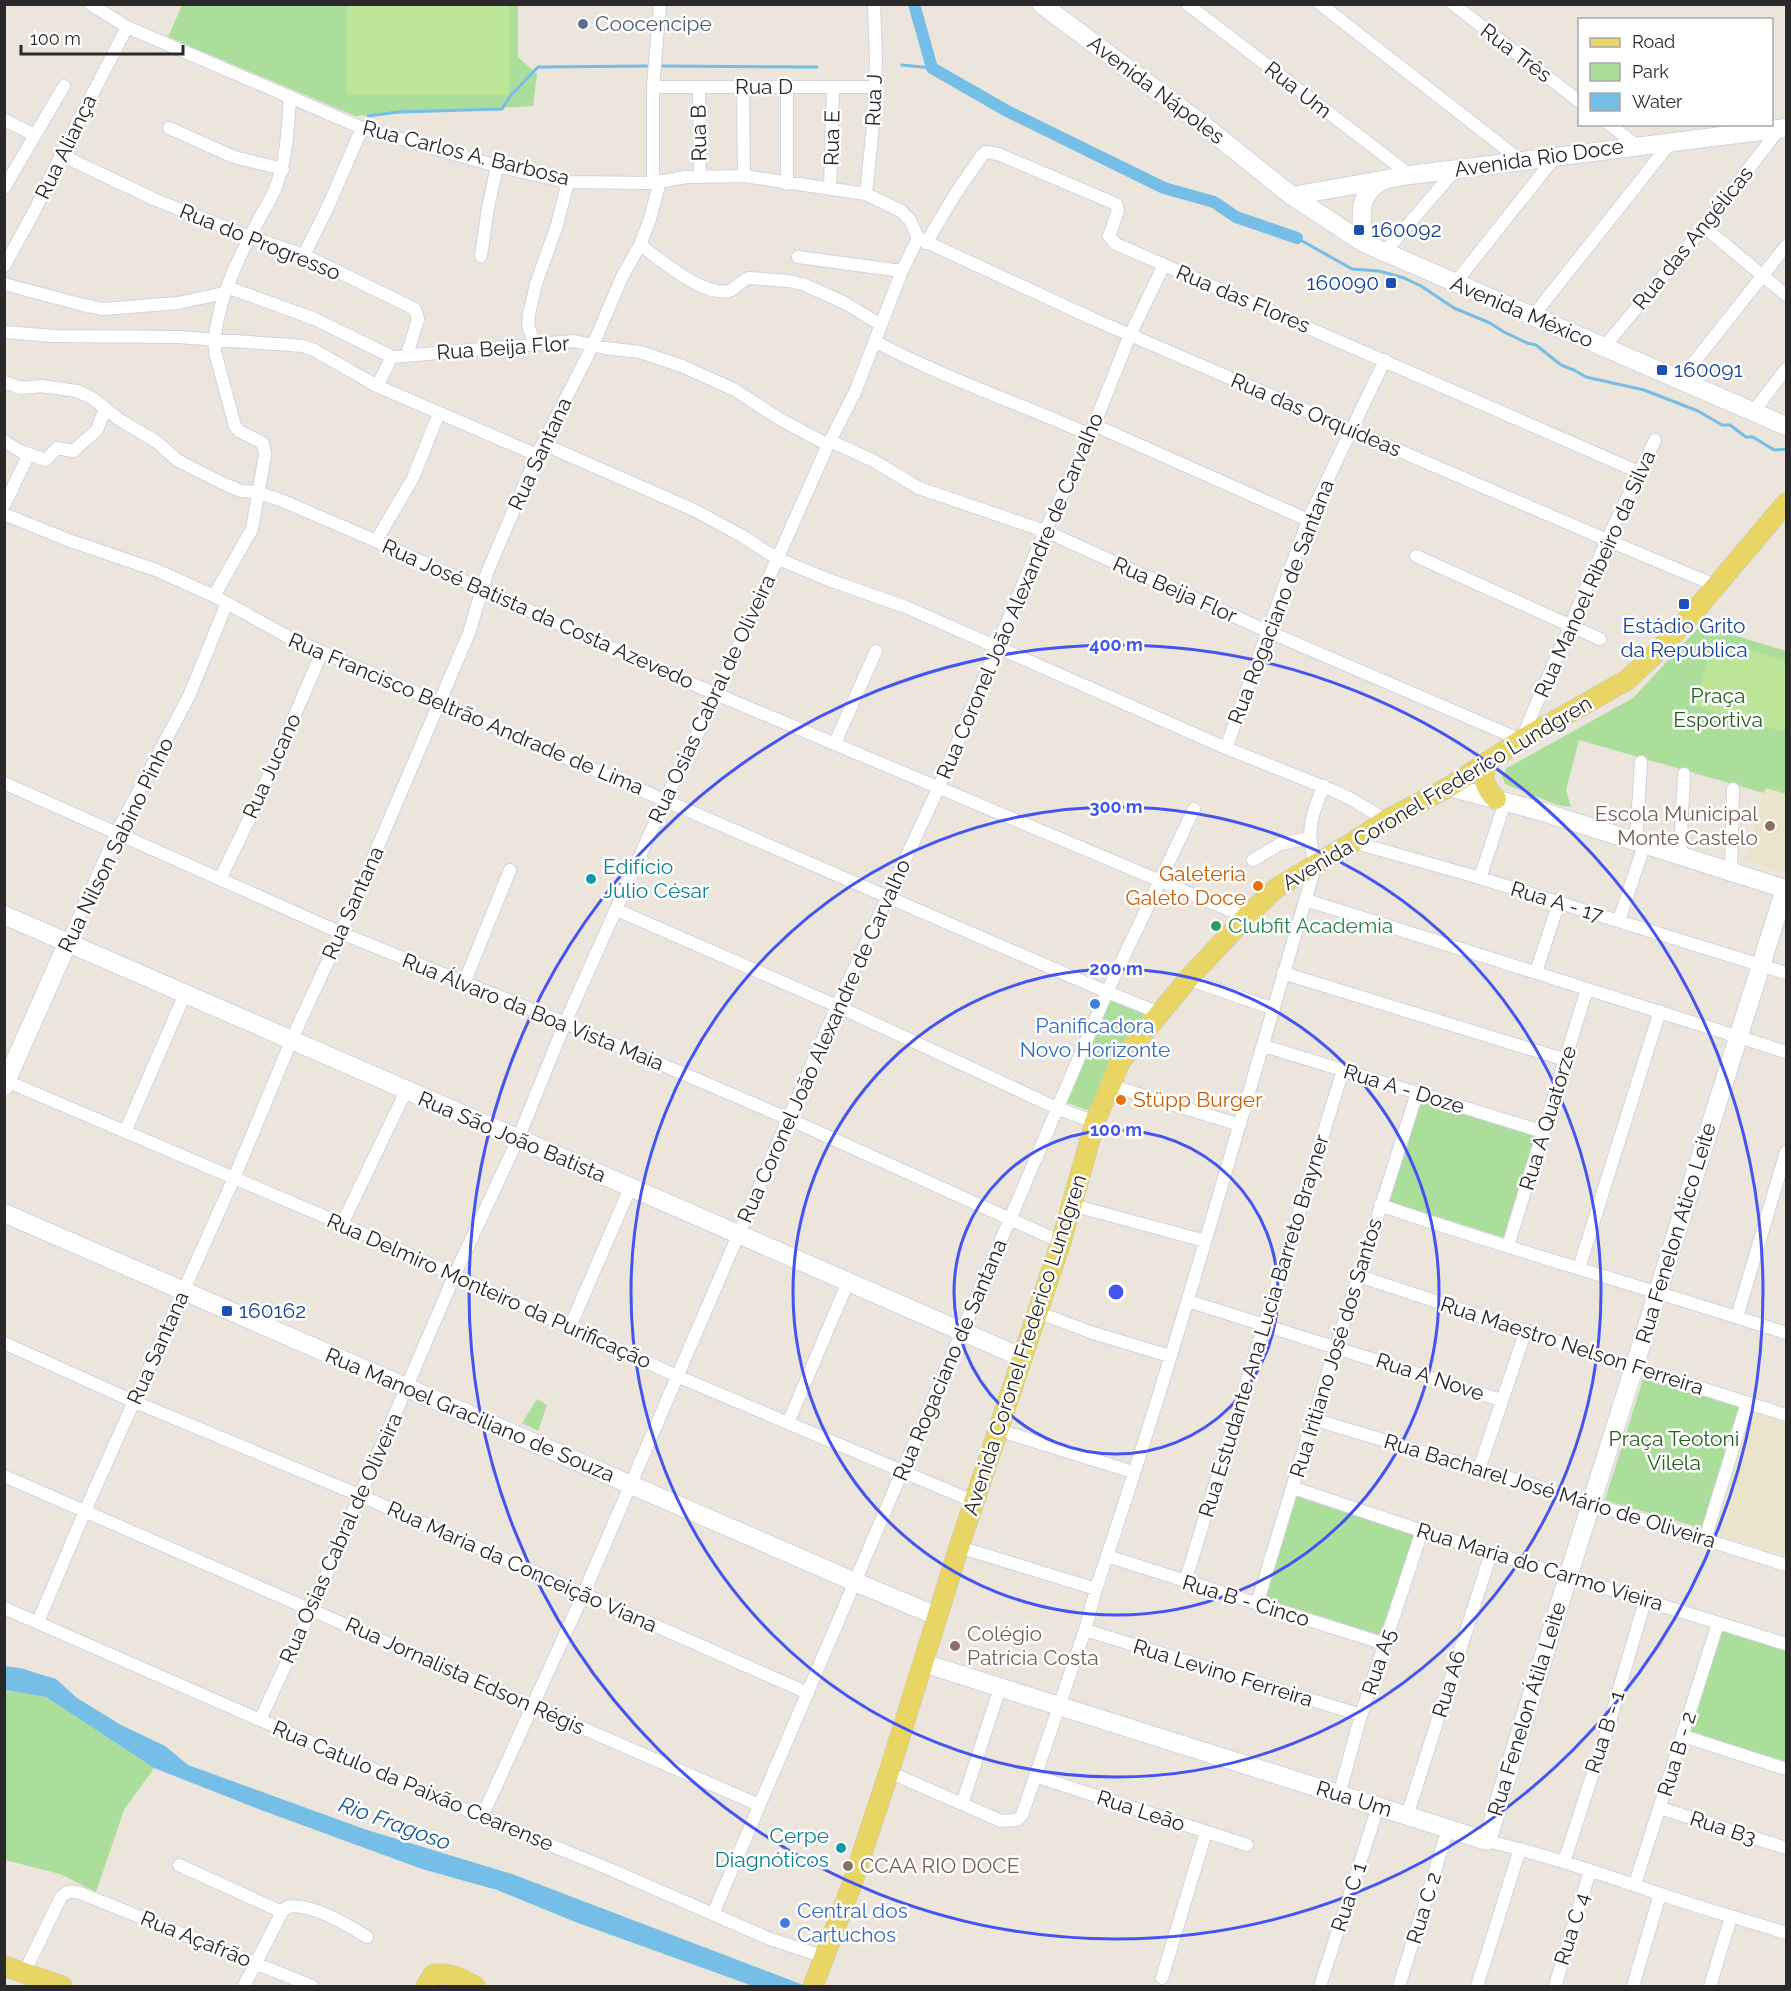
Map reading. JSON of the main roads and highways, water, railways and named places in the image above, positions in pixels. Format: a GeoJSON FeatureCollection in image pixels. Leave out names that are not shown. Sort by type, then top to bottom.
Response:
{"type":"FeatureCollection","features":[{"type":"Feature","properties":{"kind":"main road","name":"Avenida Coronel Frederico Lundgren"},"geometry":{"type":"LineString","coordinates":[[813,1986],[851,1887],[959,1547],[1061,1242],[1095,1122],[1120,1062],[1188,979],[1246,916],[1275,889],[1386,820],[1449,787],[1521,740],[1627,680],[1659,651],[1718,586],[1786,503]]}},
{"type":"Feature","properties":{"kind":"main road"},"geometry":{"type":"LineString","coordinates":[[1487,762],[1484,772],[1488,792],[1500,801]]}},
{"type":"Feature","properties":{"kind":"main road"},"geometry":{"type":"LineString","coordinates":[[4,1966],[62,1986]]}},
{"type":"Feature","properties":{"kind":"main road"},"geometry":{"type":"LineString","coordinates":[[429,1981],[440,1973],[475,1986]]}},
{"type":"Feature","properties":{"kind":"water"},"geometry":{"type":"Polygon","coordinates":[[[4,1666],[20,1668],[56,1679],[77,1698],[121,1725],[165,1746],[188,1765],[367,1830],[512,1874],[806,1986],[753,1986],[578,1923],[497,1890],[422,1869],[154,1768],[46,1697],[5,1690],[4,1666]]]}},
{"type":"Feature","properties":{"kind":"waterway"},"geometry":{"type":"LineString","coordinates":[[914,4],[932,68],[1007,111],[1164,188],[1214,202],[1236,217],[1297,238]]}},
{"type":"Feature","properties":{"kind":"waterway"},"geometry":{"type":"LineString","coordinates":[[902,65],[932,68]]}},
{"type":"Feature","properties":{"kind":"waterway"},"geometry":{"type":"LineString","coordinates":[[368,116],[398,112],[502,109],[511,95],[538,67],[652,66]]}},
{"type":"Feature","properties":{"kind":"waterway"},"geometry":{"type":"LineString","coordinates":[[659,66],[817,67]]}},
{"type":"Feature","properties":{"kind":"waterway"},"geometry":{"type":"LineString","coordinates":[[1297,238],[1352,269],[1379,271],[1404,278],[1421,286],[1454,308],[1490,323],[1527,343],[1536,345],[1561,365],[1586,377],[1644,390],[1698,411],[1722,425],[1730,425],[1746,437],[1753,437],[1774,450],[1786,449]]}},
{"type":"Feature","properties":{"kind":"place","name":"Coocencipe"},"geometry":{"type":"Point","coordinates":[583,24]}},
{"type":"Feature","properties":{"kind":"place","name":"160092"},"geometry":{"type":"Point","coordinates":[1359,230]}},
{"type":"Feature","properties":{"kind":"place","name":"160090"},"geometry":{"type":"Point","coordinates":[1391,283]}},
{"type":"Feature","properties":{"kind":"place","name":"160091"},"geometry":{"type":"Point","coordinates":[1662,370]}},
{"type":"Feature","properties":{"kind":"place","name":"Estádio Grito da Republica"},"geometry":{"type":"Point","coordinates":[1684,604]}},
{"type":"Feature","properties":{"kind":"place","name":"Escola Municipal Monte Castelo"},"geometry":{"type":"Point","coordinates":[1770,826]}},
{"type":"Feature","properties":{"kind":"place","name":"Edifício Júlio César"},"geometry":{"type":"Point","coordinates":[591,879]}},
{"type":"Feature","properties":{"kind":"place","name":"Galeteria Galeto Doce"},"geometry":{"type":"Point","coordinates":[1258,886]}},
{"type":"Feature","properties":{"kind":"place","name":"Clubfit Academia"},"geometry":{"type":"Point","coordinates":[1216,926]}},
{"type":"Feature","properties":{"kind":"place","name":"Panificadora Novo Horizonte"},"geometry":{"type":"Point","coordinates":[1095,1004]}},
{"type":"Feature","properties":{"kind":"place","name":"Stüpp Burger"},"geometry":{"type":"Point","coordinates":[1121,1100]}},
{"type":"Feature","properties":{"kind":"place","name":"160162"},"geometry":{"type":"Point","coordinates":[227,1311]}},
{"type":"Feature","properties":{"kind":"place","name":"Colégio Patrícia Costa"},"geometry":{"type":"Point","coordinates":[955,1646]}},
{"type":"Feature","properties":{"kind":"place","name":"Cerpe Diagnóticos"},"geometry":{"type":"Point","coordinates":[841,1848]}},
{"type":"Feature","properties":{"kind":"place","name":"CCAA RIO DOCE"},"geometry":{"type":"Point","coordinates":[848,1866]}},
{"type":"Feature","properties":{"kind":"place","name":"Central dos Cartuchos"},"geometry":{"type":"Point","coordinates":[785,1923]}},
{"type":"Feature","properties":{"kind":"park label","name":"Praça Esportiva"},"geometry":{"type":"Point","coordinates":[1718,708]}},
{"type":"Feature","properties":{"kind":"park label","name":"Praça Teotoni Vilela"},"geometry":{"type":"Point","coordinates":[1674,1451]}},
{"type":"Feature","properties":{"kind":"water label","name":"Rio Fragoso"},"geometry":{"type":"Point","coordinates":[395,1823]}}]}
